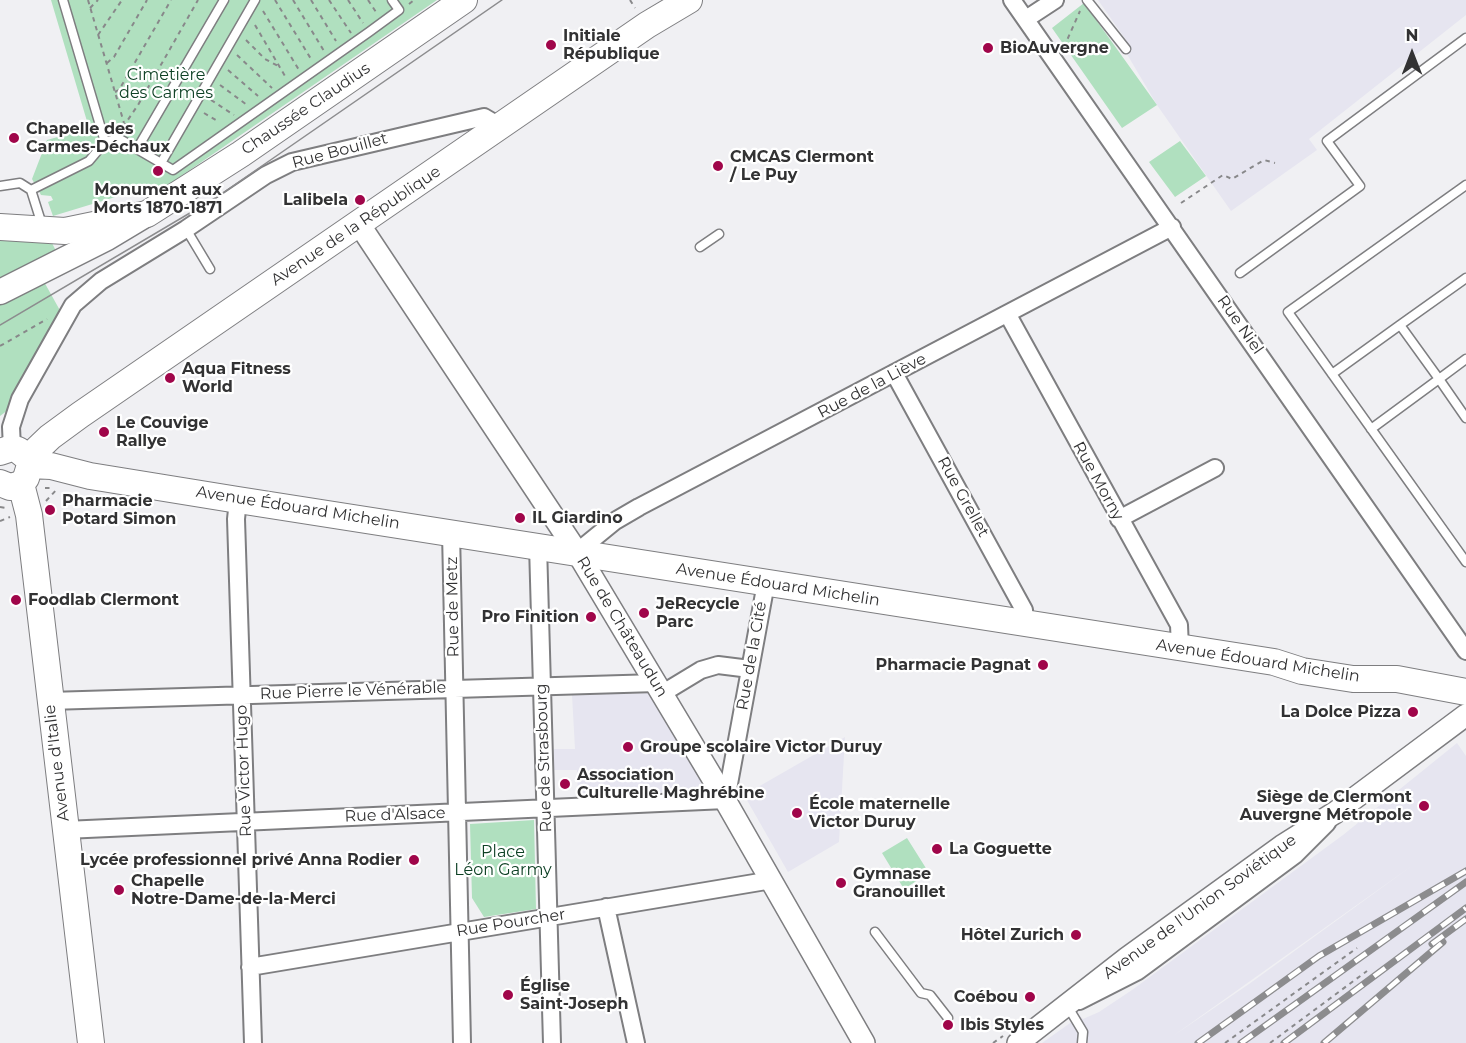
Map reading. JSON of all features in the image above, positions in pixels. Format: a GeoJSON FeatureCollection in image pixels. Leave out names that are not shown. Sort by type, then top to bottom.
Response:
{"type":"FeatureCollection","features":[{"type":"Feature","properties":{"kind":"main road","name":"Chaussée Claudius"},"geometry":{"type":"LineString","coordinates":[[147,214],[241,154],[464,0]]}},
{"type":"Feature","properties":{"kind":"main road","name":"Avenue de la République"},"geometry":{"type":"LineString","coordinates":[[11,467],[80,415],[647,25],[689,0]]}},
{"type":"Feature","properties":{"kind":"main road"},"geometry":{"type":"LineString","coordinates":[[0,227],[44,231],[79,229],[147,214]]}},
{"type":"Feature","properties":{"kind":"main road"},"geometry":{"type":"LineString","coordinates":[[0,292],[107,238],[147,214]]}},
{"type":"Feature","properties":{"kind":"main road","name":"Avenue Édouard Michelin"},"geometry":{"type":"LineString","coordinates":[[11,467],[90,476],[538,545],[1274,662],[1302,671],[1353,679],[1397,679],[1466,692]]}},
{"type":"Feature","properties":{"kind":"main road","name":"Avenue d'Italie"},"geometry":{"type":"LineString","coordinates":[[11,467],[29,515],[49,701],[91,1043]]}},
{"type":"Feature","properties":{"kind":"street","name":"Rue Niel"},"geometry":{"type":"LineString","coordinates":[[1012,0],[1466,651]]}},
{"type":"Feature","properties":{"kind":"street"},"geometry":{"type":"LineString","coordinates":[[1026,19],[1055,0]]}},
{"type":"Feature","properties":{"kind":"street","name":"Rue Bouillet"},"geometry":{"type":"LineString","coordinates":[[73,305],[101,281],[186,229],[266,175],[292,162],[484,117],[501,127]]}},
{"type":"Feature","properties":{"kind":"street","name":"Rue de Châteaudun"},"geometry":{"type":"LineString","coordinates":[[359,224],[577,552],[726,800],[864,1043]]}},
{"type":"Feature","properties":{"kind":"street","name":"Rue de la Liève"},"geometry":{"type":"LineString","coordinates":[[577,552],[615,521],[631,512],[1172,227]]}},
{"type":"Feature","properties":{"kind":"street"},"geometry":{"type":"LineString","coordinates":[[11,467],[14,414],[73,305]]}},
{"type":"Feature","properties":{"kind":"street","name":"Rue Morny"},"geometry":{"type":"LineString","coordinates":[[1008,315],[1179,625],[1180,648]]}},
{"type":"Feature","properties":{"kind":"street","name":"Rue Grellet"},"geometry":{"type":"LineString","coordinates":[[894,373],[1024,610],[1025,624]]}},
{"type":"Feature","properties":{"kind":"street"},"geometry":{"type":"LineString","coordinates":[[1119,519],[1215,468]]}},
{"type":"Feature","properties":{"kind":"street","name":"Rue Victor Hugo"},"geometry":{"type":"LineString","coordinates":[[238,500],[236,519],[253,1043]]}},
{"type":"Feature","properties":{"kind":"street","name":"Rue de Metz"},"geometry":{"type":"LineString","coordinates":[[451,532],[462,1043]]}},
{"type":"Feature","properties":{"kind":"street","name":"Rue de Strasbourg"},"geometry":{"type":"LineString","coordinates":[[538,545],[552,1043]]}},
{"type":"Feature","properties":{"kind":"street","name":"Rue de la Cité"},"geometry":{"type":"LineString","coordinates":[[726,800],[766,583]]}},
{"type":"Feature","properties":{"kind":"street"},"geometry":{"type":"LineString","coordinates":[[660,688],[718,665],[750,669]]}},
{"type":"Feature","properties":{"kind":"street","name":"Rue Pierre le Vénérable"},"geometry":{"type":"LineString","coordinates":[[49,701],[455,687],[660,688]]}},
{"type":"Feature","properties":{"kind":"street","name":"Avenue de l'Union Soviétique"},"geometry":{"type":"LineString","coordinates":[[1018,1043],[1068,1007],[1095,982],[1234,881],[1336,812],[1466,715]]}},
{"type":"Feature","properties":{"kind":"street","name":"Rue d'Alsace"},"geometry":{"type":"LineString","coordinates":[[65,830],[726,800]]}},
{"type":"Feature","properties":{"kind":"street","name":"Rue Pourcher"},"geometry":{"type":"LineString","coordinates":[[250,967],[772,880]]}},
{"type":"Feature","properties":{"kind":"street"},"geometry":{"type":"LineString","coordinates":[[606,907],[636,1043]]}},
{"type":"Feature","properties":{"kind":"lane"},"geometry":{"type":"LineString","coordinates":[[63,0],[105,142]]}},
{"type":"Feature","properties":{"kind":"lane"},"geometry":{"type":"LineString","coordinates":[[137,149],[224,0]]}},
{"type":"Feature","properties":{"kind":"lane"},"geometry":{"type":"LineString","coordinates":[[31,189],[89,161],[105,142],[118,138],[173,170],[399,10],[392,0]]}},
{"type":"Feature","properties":{"kind":"lane"},"geometry":{"type":"LineString","coordinates":[[1087,0],[1126,49]]}},
{"type":"Feature","properties":{"kind":"lane"},"geometry":{"type":"LineString","coordinates":[[161,164],[254,2]]}},
{"type":"Feature","properties":{"kind":"lane"},"geometry":{"type":"LineString","coordinates":[[1240,273],[1360,186],[1327,141],[1466,38]]}},
{"type":"Feature","properties":{"kind":"lane"},"geometry":{"type":"LineString","coordinates":[[0,186],[12,182],[20,183],[31,189],[44,231]]}},
{"type":"Feature","properties":{"kind":"lane"},"geometry":{"type":"LineString","coordinates":[[1466,185],[1288,312],[1466,562]]}},
{"type":"Feature","properties":{"kind":"lane"},"geometry":{"type":"LineString","coordinates":[[186,229],[210,269]]}},
{"type":"Feature","properties":{"kind":"lane"},"geometry":{"type":"LineString","coordinates":[[700,247],[719,234]]}},
{"type":"Feature","properties":{"kind":"lane"},"geometry":{"type":"LineString","coordinates":[[1332,374],[1466,278]]}},
{"type":"Feature","properties":{"kind":"lane"},"geometry":{"type":"LineString","coordinates":[[1400,325],[1466,418]]}},
{"type":"Feature","properties":{"kind":"lane"},"geometry":{"type":"LineString","coordinates":[[1371,429],[1466,359]]}},
{"type":"Feature","properties":{"kind":"lane"},"geometry":{"type":"LineString","coordinates":[[875,932],[921,993],[930,995],[948,1018]]}},
{"type":"Feature","properties":{"kind":"lane"},"geometry":{"type":"LineString","coordinates":[[1068,1007],[1083,1032],[1082,1043]]}},
{"type":"Feature","properties":{"kind":"path"},"geometry":{"type":"LineString","coordinates":[[88,0],[124,123],[198,0]]}},
{"type":"Feature","properties":{"kind":"path"},"geometry":{"type":"LineString","coordinates":[[90,8],[98,0]]}},
{"type":"Feature","properties":{"kind":"path"},"geometry":{"type":"LineString","coordinates":[[98,35],[105,29],[122,0]]}},
{"type":"Feature","properties":{"kind":"path"},"geometry":{"type":"LineString","coordinates":[[106,63],[114,57],[147,0]]}},
{"type":"Feature","properties":{"kind":"path"},"geometry":{"type":"LineString","coordinates":[[115,92],[119,90],[171,0]]}},
{"type":"Feature","properties":{"kind":"path"},"geometry":{"type":"LineString","coordinates":[[275,0],[316,69]]}},
{"type":"Feature","properties":{"kind":"path"},"geometry":{"type":"LineString","coordinates":[[293,0],[329,60]]}},
{"type":"Feature","properties":{"kind":"path"},"geometry":{"type":"LineString","coordinates":[[311,0],[342,51]]}},
{"type":"Feature","properties":{"kind":"path"},"geometry":{"type":"LineString","coordinates":[[329,0],[356,41]]}},
{"type":"Feature","properties":{"kind":"path"},"geometry":{"type":"LineString","coordinates":[[348,0],[369,32]]}},
{"type":"Feature","properties":{"kind":"path"},"geometry":{"type":"LineString","coordinates":[[368,0],[383,22]]}},
{"type":"Feature","properties":{"kind":"path"},"geometry":{"type":"LineString","coordinates":[[630,0],[633,4]]}},
{"type":"Feature","properties":{"kind":"path"},"geometry":{"type":"LineString","coordinates":[[254,2],[264,11],[304,78]]}},
{"type":"Feature","properties":{"kind":"path"},"geometry":{"type":"LineString","coordinates":[[1057,64],[1080,11]]}},
{"type":"Feature","properties":{"kind":"path"},"geometry":{"type":"LineString","coordinates":[[244,20],[256,25],[291,87]]}},
{"type":"Feature","properties":{"kind":"path"},"geometry":{"type":"LineString","coordinates":[[236,34],[251,43],[265,59],[279,66]]}},
{"type":"Feature","properties":{"kind":"path"},"geometry":{"type":"LineString","coordinates":[[227,49],[239,56],[278,96]]}},
{"type":"Feature","properties":{"kind":"path"},"geometry":{"type":"LineString","coordinates":[[218,64],[259,96],[265,105]]}},
{"type":"Feature","properties":{"kind":"path"},"geometry":{"type":"LineString","coordinates":[[210,78],[247,105],[252,114]]}},
{"type":"Feature","properties":{"kind":"path"},"geometry":{"type":"LineString","coordinates":[[119,90],[143,94]]}},
{"type":"Feature","properties":{"kind":"path"},"geometry":{"type":"LineString","coordinates":[[201,94],[231,111],[240,123]]}},
{"type":"Feature","properties":{"kind":"path"},"geometry":{"type":"LineString","coordinates":[[193,108],[219,122]]}},
{"type":"Feature","properties":{"kind":"path"},"geometry":{"type":"LineString","coordinates":[[1181,203],[1223,175],[1232,179],[1264,160],[1275,163]]}},
{"type":"Feature","properties":{"kind":"path"},"geometry":{"type":"LineString","coordinates":[[0,346],[73,305]]}},
{"type":"Feature","properties":{"kind":"path"},"geometry":{"type":"LineString","coordinates":[[1225,1043],[1356,948]]}},
{"type":"Feature","properties":{"kind":"path"},"geometry":{"type":"LineString","coordinates":[[1270,1043],[1367,971]]}},
{"type":"Feature","properties":{"kind":"shaded area"},"geometry":{"type":"Polygon","coordinates":[[[1098,0],[1466,0],[1466,15],[1309,139],[1317,150],[1231,211],[1157,105],[1121,44],[1126,40],[1098,0]]]}},
{"type":"Feature","properties":{"kind":"shaded area","name":"Groupe scolaire Victor Duruy"},"geometry":{"type":"Polygon","coordinates":[[[649,693],[702,783],[698,791],[578,796],[577,770],[554,770],[554,749],[575,749],[572,695],[649,693]]]}},
{"type":"Feature","properties":{"kind":"shaded area","name":"École maternelle Victor Duruy"},"geometry":{"type":"Polygon","coordinates":[[[845,737],[839,842],[788,872],[744,795],[845,737]]]}},
{"type":"Feature","properties":{"kind":"shaded area"},"geometry":{"type":"Polygon","coordinates":[[[1457,743],[1466,756],[1466,1043],[1042,1043],[1080,1016],[1083,1019],[1099,1012],[1132,990],[1343,835],[1457,743]],[[1413,865],[1173,1036],[1249,984],[1413,865]]]}},
{"type":"Feature","properties":{"kind":"green space","name":"Cimetière des Carmes"},"geometry":{"type":"Polygon","coordinates":[[[51,0],[437,0],[155,194],[122,195],[53,216],[48,202],[53,200],[51,196],[41,195],[32,179],[47,140],[89,128],[51,0]]]}},
{"type":"Feature","properties":{"kind":"green space"},"geometry":{"type":"Polygon","coordinates":[[[1084,3],[1157,105],[1122,128],[1052,28],[1084,3]]]}},
{"type":"Feature","properties":{"kind":"green space"},"geometry":{"type":"Polygon","coordinates":[[[1180,141],[1206,176],[1175,197],[1149,162],[1180,141]]]}},
{"type":"Feature","properties":{"kind":"green space"},"geometry":{"type":"Polygon","coordinates":[[[0,238],[52,243],[56,251],[33,262],[62,314],[8,410],[0,416],[0,238]]]}},
{"type":"Feature","properties":{"kind":"green space","name":"Place Léon Garmy"},"geometry":{"type":"Polygon","coordinates":[[[534,820],[536,909],[484,917],[472,898],[470,824],[534,820]]]}},
{"type":"Feature","properties":{"kind":"green space"},"geometry":{"type":"Polygon","coordinates":[[[907,838],[929,873],[904,889],[882,853],[907,838]]]}},
{"type":"Feature","properties":{"kind":"tram line"},"geometry":{"type":"LineString","coordinates":[[0,325],[217,197],[502,0]]}},
{"type":"Feature","properties":{"kind":"railway"},"geometry":{"type":"LineString","coordinates":[[1198,1043],[1319,956],[1466,871]]}},
{"type":"Feature","properties":{"kind":"railway"},"geometry":{"type":"LineString","coordinates":[[1241,1043],[1466,882]]}},
{"type":"Feature","properties":{"kind":"railway"},"geometry":{"type":"LineString","coordinates":[[1284,1043],[1466,908]]}},
{"type":"Feature","properties":{"kind":"railway"},"geometry":{"type":"LineString","coordinates":[[1432,944],[1466,919]]}},
{"type":"Feature","properties":{"kind":"railway"},"geometry":{"type":"LineString","coordinates":[[1324,1043],[1443,942]]}},
{"type":"Feature","properties":{"kind":"place","name":"Initiale République"},"geometry":{"type":"Point","coordinates":[551,45]}},
{"type":"Feature","properties":{"kind":"place","name":"BioAuvergne"},"geometry":{"type":"Point","coordinates":[988,48]}},
{"type":"Feature","properties":{"kind":"place","name":"Chapelle des Carmes-Déchaux"},"geometry":{"type":"Point","coordinates":[14,138]}},
{"type":"Feature","properties":{"kind":"place","name":"CMCAS Clermont / Le Puy"},"geometry":{"type":"Point","coordinates":[718,166]}},
{"type":"Feature","properties":{"kind":"place","name":"Monument aux Morts 1870-1871"},"geometry":{"type":"Point","coordinates":[158,171]}},
{"type":"Feature","properties":{"kind":"place","name":"Lalibela"},"geometry":{"type":"Point","coordinates":[360,200]}},
{"type":"Feature","properties":{"kind":"place","name":"Aqua Fitness World"},"geometry":{"type":"Point","coordinates":[170,378]}},
{"type":"Feature","properties":{"kind":"place","name":"Le Couvige Rallye"},"geometry":{"type":"Point","coordinates":[104,432]}},
{"type":"Feature","properties":{"kind":"place","name":"Pharmacie Potard Simon"},"geometry":{"type":"Point","coordinates":[50,510]}},
{"type":"Feature","properties":{"kind":"place","name":"IL Giardino"},"geometry":{"type":"Point","coordinates":[520,518]}},
{"type":"Feature","properties":{"kind":"place","name":"Foodlab Clermont"},"geometry":{"type":"Point","coordinates":[16,600]}},
{"type":"Feature","properties":{"kind":"place","name":"JeRecycle Parc"},"geometry":{"type":"Point","coordinates":[644,613]}},
{"type":"Feature","properties":{"kind":"place","name":"Pro Finition"},"geometry":{"type":"Point","coordinates":[591,617]}},
{"type":"Feature","properties":{"kind":"place","name":"Pharmacie Pagnat"},"geometry":{"type":"Point","coordinates":[1043,665]}},
{"type":"Feature","properties":{"kind":"place","name":"La Dolce Pizza"},"geometry":{"type":"Point","coordinates":[1413,712]}},
{"type":"Feature","properties":{"kind":"place","name":"Groupe scolaire Victor Duruy"},"geometry":{"type":"Point","coordinates":[628,747]}},
{"type":"Feature","properties":{"kind":"place","name":"Association Culturelle Maghrébine"},"geometry":{"type":"Point","coordinates":[565,784]}},
{"type":"Feature","properties":{"kind":"place","name":"Siège de Clermont Auvergne Métropole"},"geometry":{"type":"Point","coordinates":[1424,806]}},
{"type":"Feature","properties":{"kind":"place","name":"École maternelle Victor Duruy"},"geometry":{"type":"Point","coordinates":[797,813]}},
{"type":"Feature","properties":{"kind":"place","name":"La Goguette"},"geometry":{"type":"Point","coordinates":[937,849]}},
{"type":"Feature","properties":{"kind":"place","name":"Lycée professionnel privé Anna Rodier"},"geometry":{"type":"Point","coordinates":[414,860]}},
{"type":"Feature","properties":{"kind":"place","name":"Gymnase Granouillet"},"geometry":{"type":"Point","coordinates":[841,883]}},
{"type":"Feature","properties":{"kind":"place","name":"Chapelle Notre-Dame-de-la-Merci"},"geometry":{"type":"Point","coordinates":[119,890]}},
{"type":"Feature","properties":{"kind":"place","name":"Hôtel Zurich"},"geometry":{"type":"Point","coordinates":[1076,935]}},
{"type":"Feature","properties":{"kind":"place","name":"Église Saint-Joseph"},"geometry":{"type":"Point","coordinates":[508,995]}},
{"type":"Feature","properties":{"kind":"place","name":"Coébou"},"geometry":{"type":"Point","coordinates":[1030,997]}},
{"type":"Feature","properties":{"kind":"place","name":"Ibis Styles"},"geometry":{"type":"Point","coordinates":[948,1025]}}]}
